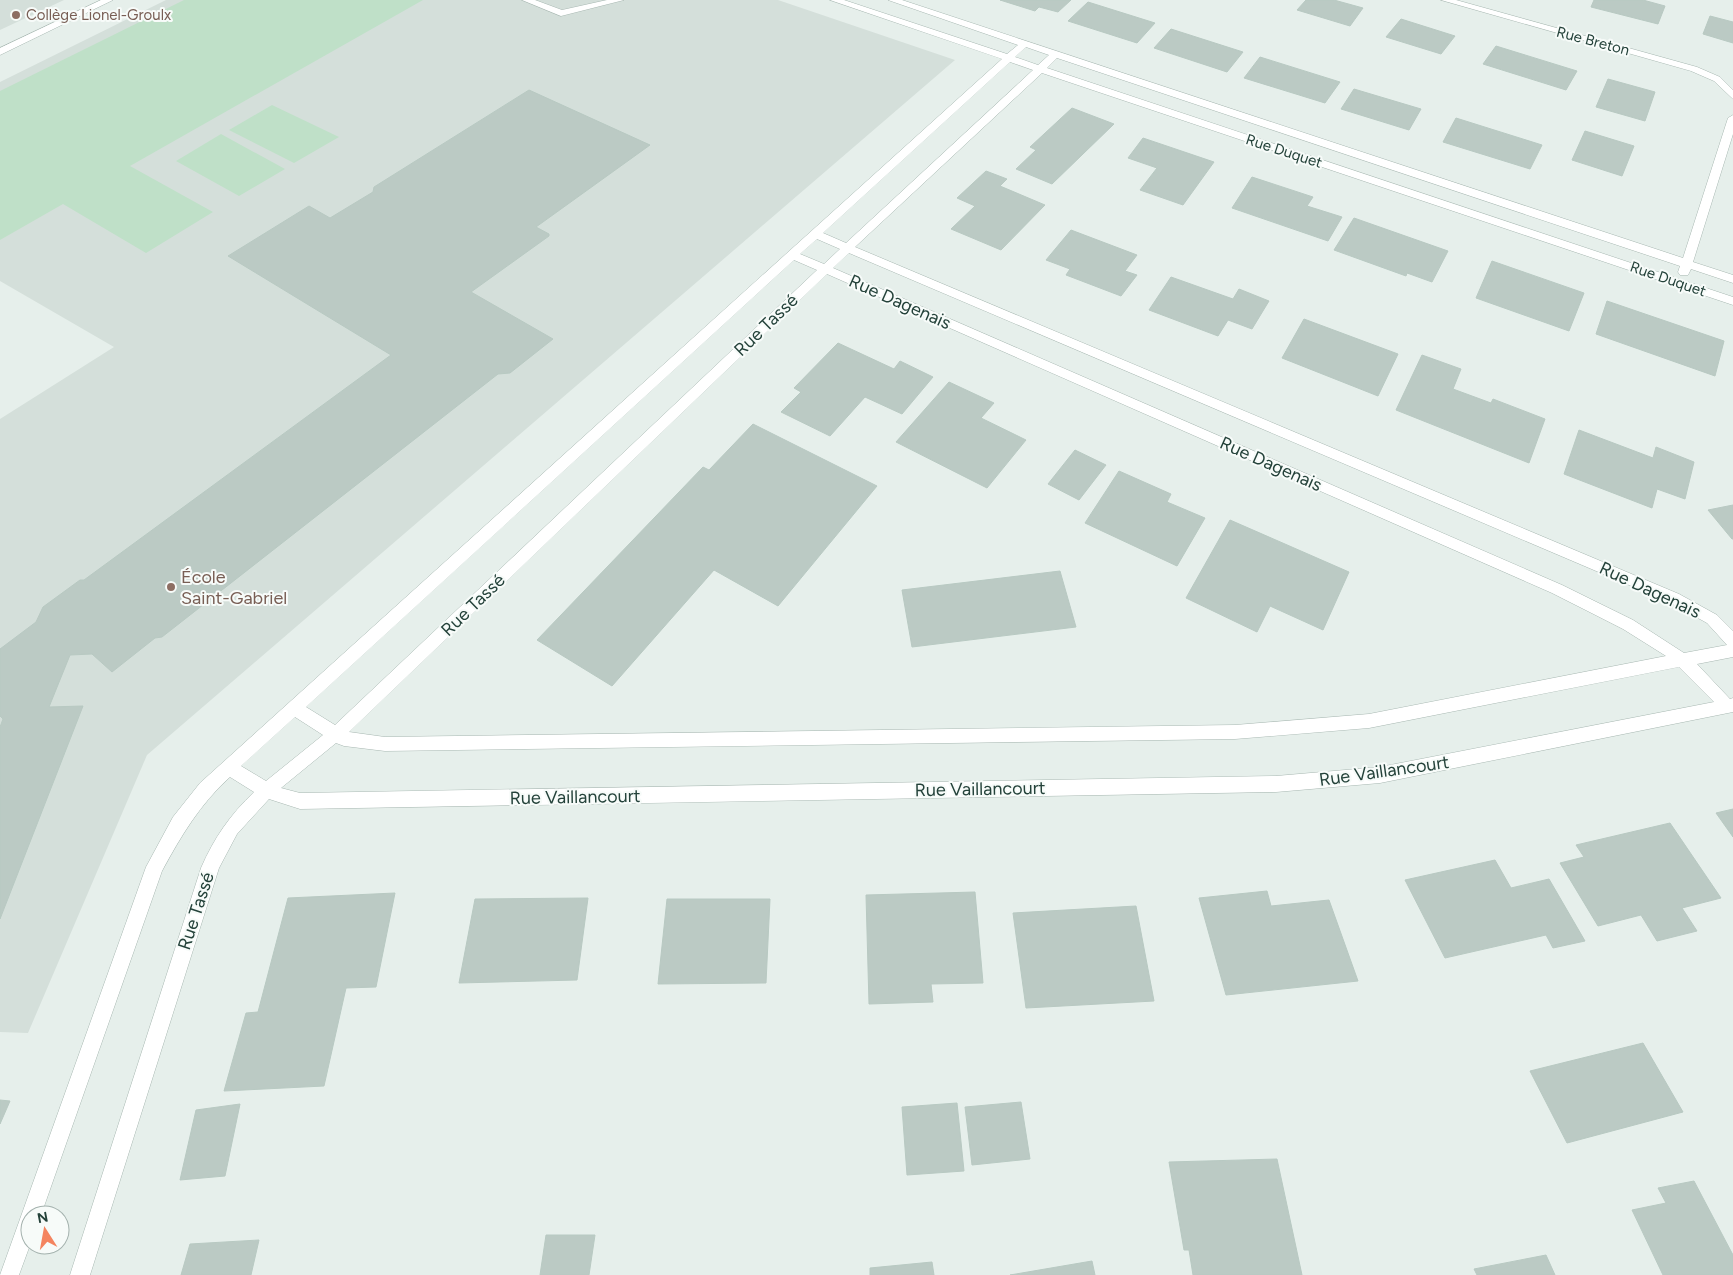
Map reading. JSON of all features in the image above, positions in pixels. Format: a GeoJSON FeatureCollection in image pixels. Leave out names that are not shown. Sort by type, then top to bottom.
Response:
{"type":"FeatureCollection","features":[{"type":"Feature","properties":{"kind":"street"},"geometry":{"type":"LineString","coordinates":[[0,52],[108,0]]}},
{"type":"Feature","properties":{"kind":"street"},"geometry":{"type":"LineString","coordinates":[[527,0],[560,12],[619,0]]}},
{"type":"Feature","properties":{"kind":"street","name":"Rue Duquet"},"geometry":{"type":"LineString","coordinates":[[835,0],[1733,301]]}},
{"type":"Feature","properties":{"kind":"street","name":"Rue Duquet"},"geometry":{"type":"LineString","coordinates":[[893,0],[1733,279]]}},
{"type":"Feature","properties":{"kind":"street","name":"Rue Breton"},"geometry":{"type":"LineString","coordinates":[[1446,0],[1694,69],[1717,80],[1733,96]]}},
{"type":"Feature","properties":{"kind":"street","name":"Rue Tassé"},"geometry":{"type":"LineString","coordinates":[[34,1205],[155,867],[178,823],[206,788],[1025,44]]}},
{"type":"Feature","properties":{"kind":"street","name":"Rue Tassé"},"geometry":{"type":"LineString","coordinates":[[80,1275],[216,850],[238,820],[267,792],[334,734],[1056,54]]}},
{"type":"Feature","properties":{"kind":"street"},"geometry":{"type":"LineString","coordinates":[[1680,283],[1733,118]]}},
{"type":"Feature","properties":{"kind":"street","name":"Rue Dagenais"},"geometry":{"type":"LineString","coordinates":[[815,234],[1674,598],[1712,619],[1733,641]]}},
{"type":"Feature","properties":{"kind":"street","name":"Rue Dagenais"},"geometry":{"type":"LineString","coordinates":[[793,255],[1557,589],[1642,631],[1682,659],[1730,706]]}},
{"type":"Feature","properties":{"kind":"street"},"geometry":{"type":"LineString","coordinates":[[294,708],[344,739],[385,744],[1278,730],[1331,726],[1406,715],[1733,650]]}},
{"type":"Feature","properties":{"kind":"street","name":"Rue Vaillancourt"},"geometry":{"type":"LineString","coordinates":[[228,767],[267,792],[282,798],[322,801],[1285,784],[1330,781],[1418,768],[1730,706]]}},
{"type":"Feature","properties":{"kind":"street","name":"Rue Tassé"},"geometry":{"type":"LineString","coordinates":[[10,1275],[20,1246]]}},
{"type":"Feature","properties":{"kind":"shaded area","name":"Collège Lionel-Groulx"},"geometry":{"type":"Polygon","coordinates":[[[0,0],[64,0],[0,30],[0,0]]]}},
{"type":"Feature","properties":{"kind":"shaded area","name":"École Saint-Gabriel"},"geometry":{"type":"Polygon","coordinates":[[[166,0],[778,0],[955,60],[147,755],[28,1033],[0,1032],[0,419],[114,347],[0,281],[0,82],[166,0]]]}},
{"type":"Feature","properties":{"kind":"green space"},"geometry":{"type":"Polygon","coordinates":[[[184,0],[423,0],[130,166],[213,212],[146,253],[63,204],[0,240],[0,91],[184,0]]]}},
{"type":"Feature","properties":{"kind":"green space"},"geometry":{"type":"Polygon","coordinates":[[[272,105],[339,137],[294,163],[229,130],[272,105]]]}},
{"type":"Feature","properties":{"kind":"green space"},"geometry":{"type":"Polygon","coordinates":[[[221,134],[285,169],[239,196],[176,161],[221,134]]]}},
{"type":"Feature","properties":{"kind":"building"},"geometry":{"type":"Polygon","coordinates":[[[1000,0],[1071,0],[1058,12],[1039,7],[1035,11],[1000,0]]]}},
{"type":"Feature","properties":{"kind":"building"},"geometry":{"type":"Polygon","coordinates":[[[1306,0],[1334,0],[1363,8],[1350,26],[1297,10],[1306,0]]]}},
{"type":"Feature","properties":{"kind":"building"},"geometry":{"type":"Polygon","coordinates":[[[1594,0],[1643,0],[1665,6],[1658,24],[1591,7],[1594,0]]]}},
{"type":"Feature","properties":{"kind":"building"},"geometry":{"type":"Polygon","coordinates":[[[1088,2],[1155,23],[1137,43],[1068,21],[1088,2]]]}},
{"type":"Feature","properties":{"kind":"building"},"geometry":{"type":"Polygon","coordinates":[[[1710,16],[1733,22],[1733,43],[1703,34],[1710,16]]]}},
{"type":"Feature","properties":{"kind":"building"},"geometry":{"type":"Polygon","coordinates":[[[1401,19],[1455,36],[1441,54],[1386,37],[1401,19]]]}},
{"type":"Feature","properties":{"kind":"building"},"geometry":{"type":"Polygon","coordinates":[[[1171,29],[1243,52],[1227,72],[1154,48],[1171,29]]]}},
{"type":"Feature","properties":{"kind":"building"},"geometry":{"type":"Polygon","coordinates":[[[1496,46],[1577,71],[1566,90],[1483,64],[1496,46]]]}},
{"type":"Feature","properties":{"kind":"building"},"geometry":{"type":"Polygon","coordinates":[[[1260,57],[1340,82],[1325,103],[1244,78],[1260,57]]]}},
{"type":"Feature","properties":{"kind":"building"},"geometry":{"type":"Polygon","coordinates":[[[1608,79],[1655,92],[1645,121],[1596,107],[1608,79]]]}},
{"type":"Feature","properties":{"kind":"building"},"geometry":{"type":"Polygon","coordinates":[[[1354,89],[1421,109],[1409,130],[1341,109],[1354,89]]]}},
{"type":"Feature","properties":{"kind":"building"},"geometry":{"type":"Polygon","coordinates":[[[529,90],[650,145],[536,227],[549,234],[549,236],[471,292],[553,339],[510,373],[498,374],[162,637],[155,638],[112,672],[92,654],[70,655],[49,707],[83,706],[0,919],[0,727],[3,719],[0,716],[0,649],[36,622],[43,607],[80,580],[84,580],[391,355],[228,256],[309,206],[330,218],[373,192],[374,187],[529,90]]]}},
{"type":"Feature","properties":{"kind":"building"},"geometry":{"type":"Polygon","coordinates":[[[1072,108],[1114,124],[1052,184],[1016,169],[1036,150],[1030,147],[1072,108]]]}},
{"type":"Feature","properties":{"kind":"building"},"geometry":{"type":"Polygon","coordinates":[[[1456,118],[1542,145],[1530,169],[1443,142],[1456,118]]]}},
{"type":"Feature","properties":{"kind":"building"},"geometry":{"type":"Polygon","coordinates":[[[1585,131],[1634,146],[1622,176],[1572,160],[1585,131]]]}},
{"type":"Feature","properties":{"kind":"building"},"geometry":{"type":"Polygon","coordinates":[[[1143,138],[1214,162],[1183,205],[1140,190],[1157,168],[1128,158],[1143,138]]]}},
{"type":"Feature","properties":{"kind":"building"},"geometry":{"type":"Polygon","coordinates":[[[986,171],[1007,179],[1000,186],[1045,205],[1001,250],[951,229],[975,206],[957,198],[986,171]]]}},
{"type":"Feature","properties":{"kind":"building"},"geometry":{"type":"Polygon","coordinates":[[[1252,177],[1313,197],[1307,206],[1342,217],[1328,241],[1232,208],[1252,177]]]}},
{"type":"Feature","properties":{"kind":"building"},"geometry":{"type":"Polygon","coordinates":[[[1354,218],[1448,251],[1432,282],[1407,273],[1406,276],[1334,250],[1354,218]]]}},
{"type":"Feature","properties":{"kind":"building"},"geometry":{"type":"Polygon","coordinates":[[[1071,230],[1137,255],[1125,271],[1137,275],[1121,296],[1066,275],[1070,269],[1046,260],[1071,230]]]}},
{"type":"Feature","properties":{"kind":"building"},"geometry":{"type":"Polygon","coordinates":[[[1492,261],[1584,293],[1569,331],[1476,298],[1492,261]]]}},
{"type":"Feature","properties":{"kind":"building"},"geometry":{"type":"Polygon","coordinates":[[[1171,277],[1233,299],[1239,289],[1269,301],[1252,329],[1228,320],[1218,336],[1149,310],[1171,277]]]}},
{"type":"Feature","properties":{"kind":"building"},"geometry":{"type":"Polygon","coordinates":[[[1607,301],[1724,341],[1715,376],[1596,334],[1607,301]]]}},
{"type":"Feature","properties":{"kind":"building"},"geometry":{"type":"Polygon","coordinates":[[[1304,319],[1398,354],[1378,396],[1282,358],[1304,319]]]}},
{"type":"Feature","properties":{"kind":"building"},"geometry":{"type":"Polygon","coordinates":[[[838,343],[894,369],[900,361],[933,377],[902,414],[865,397],[830,436],[781,412],[801,392],[794,388],[838,343]]]}},
{"type":"Feature","properties":{"kind":"building"},"geometry":{"type":"Polygon","coordinates":[[[1422,355],[1461,369],[1453,389],[1491,403],[1493,399],[1545,419],[1529,463],[1396,410],[1422,355]]]}},
{"type":"Feature","properties":{"kind":"building"},"geometry":{"type":"Polygon","coordinates":[[[949,382],[994,403],[981,418],[1026,440],[987,488],[896,442],[949,382]]]}},
{"type":"Feature","properties":{"kind":"building"},"geometry":{"type":"Polygon","coordinates":[[[753,424],[877,486],[778,606],[714,570],[612,686],[537,640],[703,467],[709,470],[753,424]]]}},
{"type":"Feature","properties":{"kind":"building"},"geometry":{"type":"Polygon","coordinates":[[[1579,430],[1653,458],[1656,447],[1694,462],[1685,499],[1657,489],[1652,508],[1564,474],[1579,430]]]}},
{"type":"Feature","properties":{"kind":"building"},"geometry":{"type":"Polygon","coordinates":[[[1075,450],[1106,465],[1079,500],[1048,484],[1075,450]]]}},
{"type":"Feature","properties":{"kind":"building"},"geometry":{"type":"Polygon","coordinates":[[[1119,471],[1171,494],[1167,502],[1205,518],[1177,566],[1085,523],[1119,471]]]}},
{"type":"Feature","properties":{"kind":"building"},"geometry":{"type":"Polygon","coordinates":[[[1733,505],[1733,539],[1732,539],[1708,510],[1733,505]]]}},
{"type":"Feature","properties":{"kind":"building"},"geometry":{"type":"Polygon","coordinates":[[[1230,520],[1349,572],[1323,630],[1270,606],[1257,632],[1186,598],[1230,520]]]}},
{"type":"Feature","properties":{"kind":"building"},"geometry":{"type":"Polygon","coordinates":[[[1060,571],[1076,627],[912,647],[902,590],[1060,571]]]}},
{"type":"Feature","properties":{"kind":"building"},"geometry":{"type":"Polygon","coordinates":[[[1733,809],[1733,837],[1716,813],[1733,809]]]}},
{"type":"Feature","properties":{"kind":"building"},"geometry":{"type":"Polygon","coordinates":[[[1670,823],[1721,898],[1682,908],[1697,931],[1657,941],[1641,915],[1598,926],[1560,863],[1584,857],[1576,845],[1670,823]]]}},
{"type":"Feature","properties":{"kind":"building"},"geometry":{"type":"Polygon","coordinates":[[[1495,860],[1511,888],[1549,879],[1585,941],[1553,948],[1546,935],[1445,958],[1405,880],[1495,860]]]}},
{"type":"Feature","properties":{"kind":"building"},"geometry":{"type":"Polygon","coordinates":[[[1267,891],[1271,906],[1329,900],[1358,981],[1226,995],[1199,898],[1267,891]]]}},
{"type":"Feature","properties":{"kind":"building"},"geometry":{"type":"Polygon","coordinates":[[[975,892],[983,983],[931,984],[933,1002],[869,1004],[866,895],[975,892]]]}},
{"type":"Feature","properties":{"kind":"building"},"geometry":{"type":"Polygon","coordinates":[[[395,893],[376,987],[346,988],[324,1086],[224,1091],[246,1013],[258,1012],[288,898],[395,893]]]}},
{"type":"Feature","properties":{"kind":"building"},"geometry":{"type":"Polygon","coordinates":[[[588,898],[577,980],[459,983],[475,899],[588,898]]]}},
{"type":"Feature","properties":{"kind":"building"},"geometry":{"type":"Polygon","coordinates":[[[667,899],[770,899],[766,983],[658,984],[667,899]]]}},
{"type":"Feature","properties":{"kind":"building"},"geometry":{"type":"Polygon","coordinates":[[[1136,906],[1154,1001],[1026,1008],[1013,913],[1136,906]]]}},
{"type":"Feature","properties":{"kind":"building"},"geometry":{"type":"Polygon","coordinates":[[[1643,1043],[1683,1112],[1567,1143],[1530,1071],[1643,1043]]]}},
{"type":"Feature","properties":{"kind":"building"},"geometry":{"type":"Polygon","coordinates":[[[0,1100],[10,1101],[0,1124],[0,1100]]]}},
{"type":"Feature","properties":{"kind":"building"},"geometry":{"type":"Polygon","coordinates":[[[1021,1102],[1030,1159],[972,1165],[965,1107],[1021,1102]]]}},
{"type":"Feature","properties":{"kind":"building"},"geometry":{"type":"Polygon","coordinates":[[[957,1103],[964,1171],[907,1175],[902,1107],[957,1103]]]}},
{"type":"Feature","properties":{"kind":"building"},"geometry":{"type":"Polygon","coordinates":[[[240,1104],[225,1176],[180,1180],[196,1110],[240,1104]]]}},
{"type":"Feature","properties":{"kind":"building"},"geometry":{"type":"Polygon","coordinates":[[[1277,1159],[1302,1275],[1193,1275],[1189,1250],[1184,1250],[1169,1162],[1277,1159]]]}},
{"type":"Feature","properties":{"kind":"building"},"geometry":{"type":"Polygon","coordinates":[[[1694,1181],[1733,1255],[1733,1275],[1663,1275],[1632,1210],[1666,1203],[1658,1188],[1694,1181]]]}},
{"type":"Feature","properties":{"kind":"building"},"geometry":{"type":"Polygon","coordinates":[[[546,1235],[595,1235],[589,1275],[540,1275],[546,1235]]]}},
{"type":"Feature","properties":{"kind":"building"},"geometry":{"type":"Polygon","coordinates":[[[259,1240],[251,1275],[181,1275],[190,1244],[259,1240]]]}},
{"type":"Feature","properties":{"kind":"building"},"geometry":{"type":"Polygon","coordinates":[[[1546,1255],[1555,1275],[1477,1275],[1474,1269],[1546,1255]]]}},
{"type":"Feature","properties":{"kind":"building"},"geometry":{"type":"Polygon","coordinates":[[[1092,1261],[1095,1275],[1010,1275],[1092,1261]]]}},
{"type":"Feature","properties":{"kind":"building"},"geometry":{"type":"Polygon","coordinates":[[[932,1262],[934,1275],[870,1275],[870,1268],[932,1262]]]}},
{"type":"Feature","properties":{"kind":"place","name":"Collège Lionel-Groulx"},"geometry":{"type":"Point","coordinates":[16,15]}},
{"type":"Feature","properties":{"kind":"place","name":"École Saint-Gabriel"},"geometry":{"type":"Point","coordinates":[171,587]}}]}
